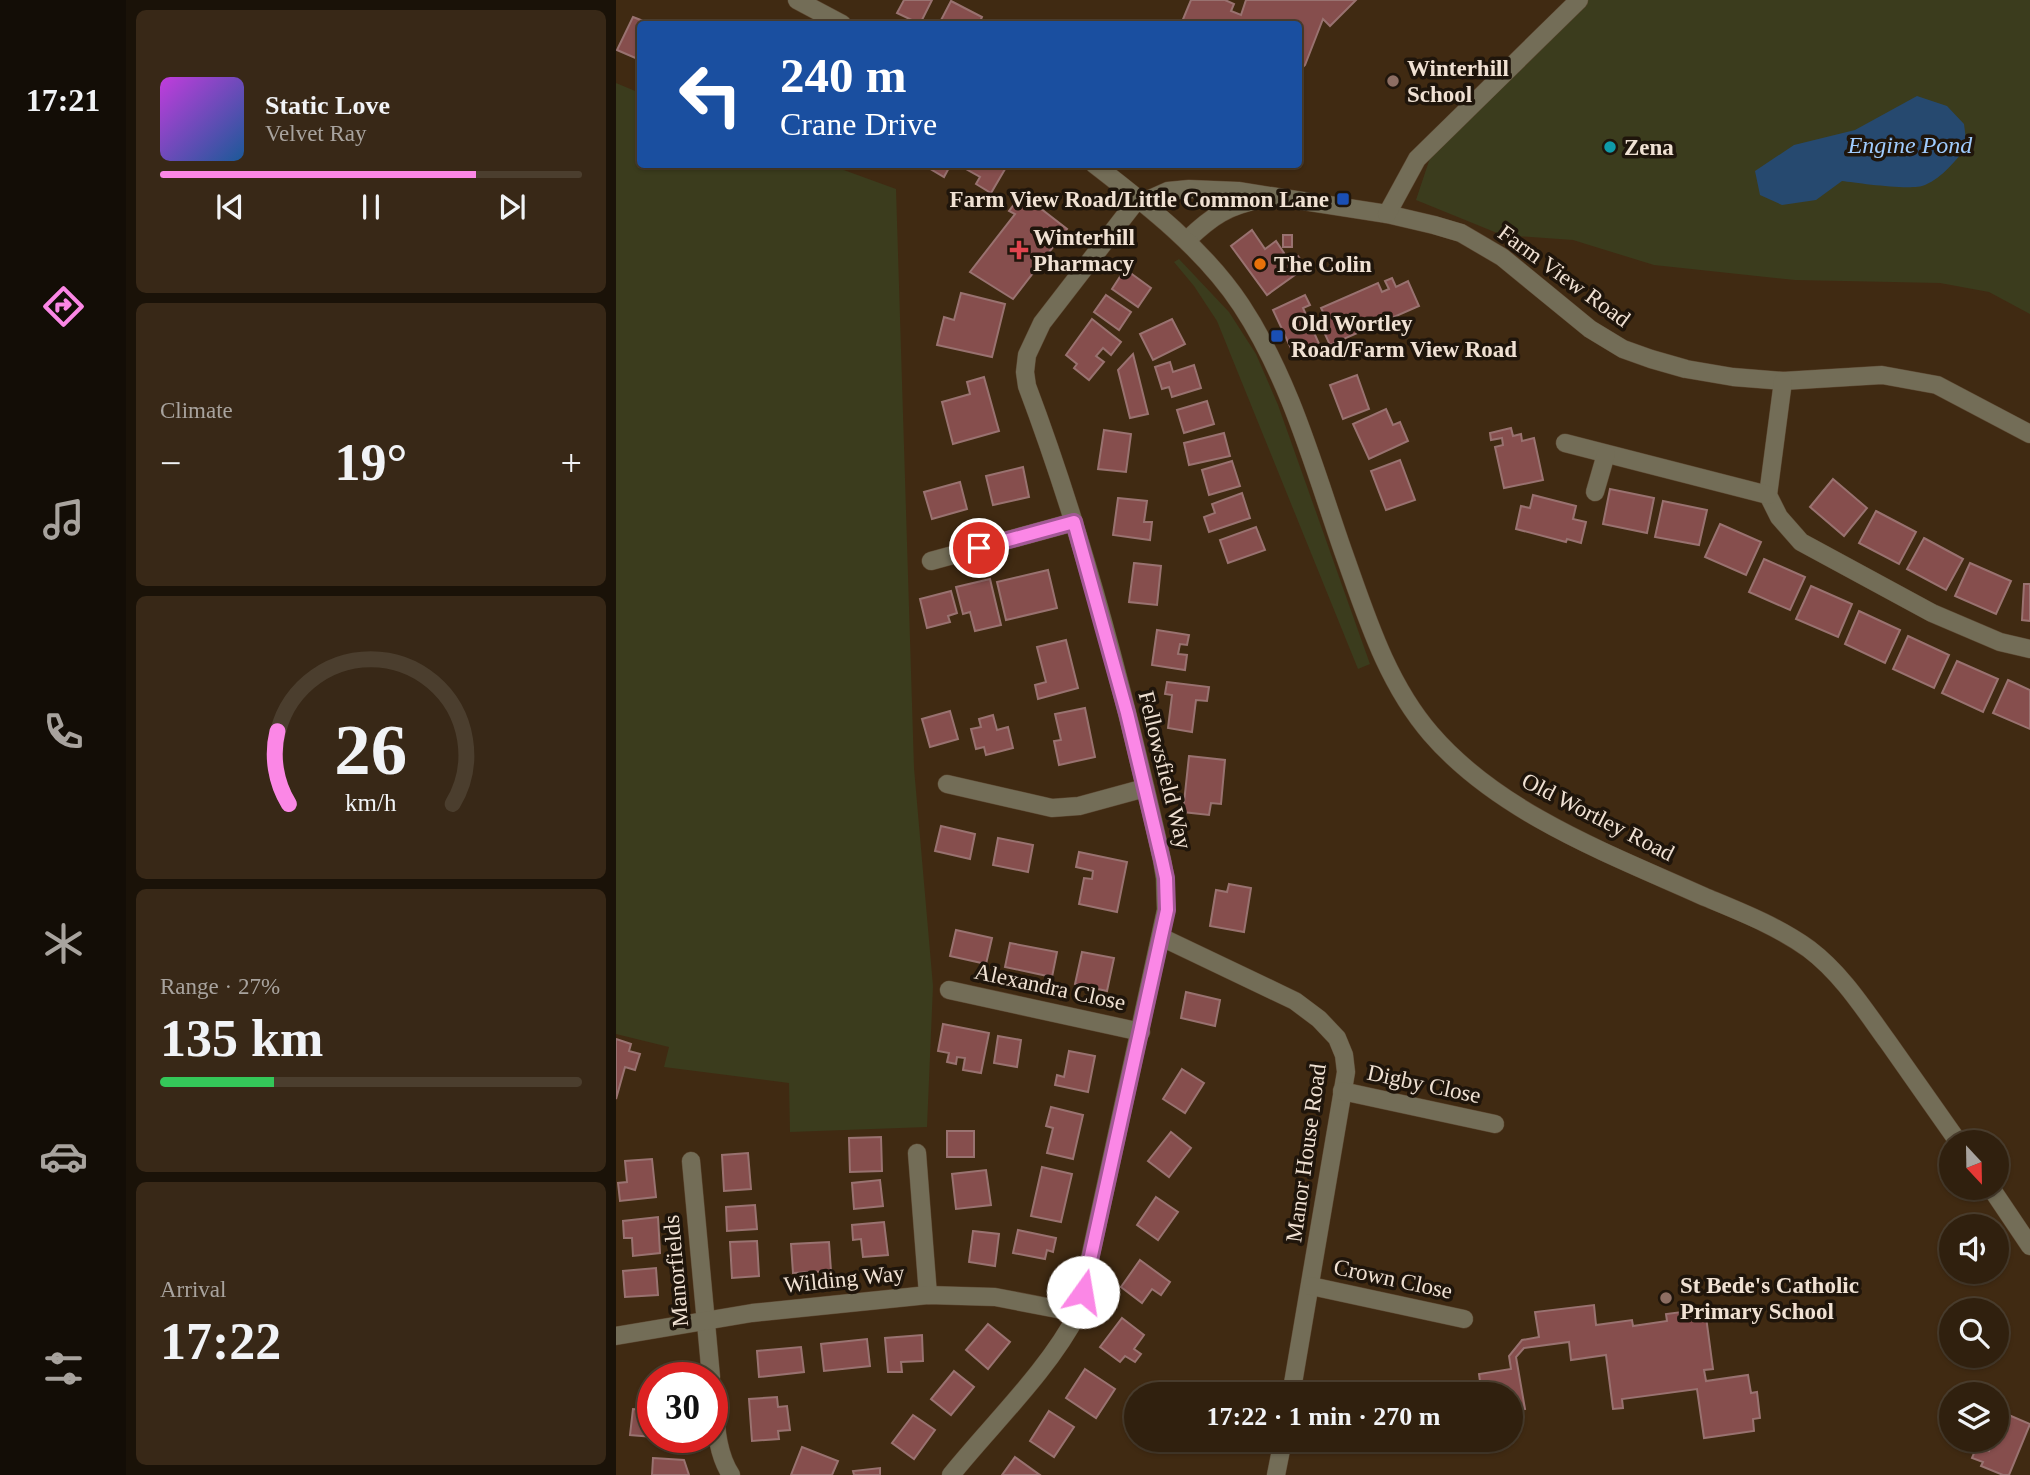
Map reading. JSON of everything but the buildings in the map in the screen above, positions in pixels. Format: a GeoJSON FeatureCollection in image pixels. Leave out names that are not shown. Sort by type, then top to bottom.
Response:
{"type":"FeatureCollection","features":[{"type":"Feature","properties":{"kind":"street"},"geometry":{"type":"LineString","coordinates":[[797,0],[836,21]]}},
{"type":"Feature","properties":{"kind":"street"},"geometry":{"type":"LineString","coordinates":[[1387,214],[1416,159],[1579,0]]}},
{"type":"Feature","properties":{"kind":"street","name":"Old Wortley Road"},"geometry":{"type":"LineString","coordinates":[[1099,168],[1187,240],[1240,302],[1269,353],[1293,409],[1371,629],[1388,668],[1408,704],[1432,736],[1494,790],[1538,818],[1625,861],[1769,925],[1810,950],[1851,990],[1950,1130]]}},
{"type":"Feature","properties":{"kind":"street","name":"Farm View Road"},"geometry":{"type":"LineString","coordinates":[[1139,201],[1168,191],[1238,191],[1387,214],[1461,233],[1502,257],[1590,329],[1623,349],[1686,369],[1733,377],[1783,381],[1882,375],[1937,385],[2030,434]]}},
{"type":"Feature","properties":{"kind":"street","name":"Farm View Road"},"geometry":{"type":"LineString","coordinates":[[1187,240],[1219,212],[1238,204],[1269,197]]}},
{"type":"Feature","properties":{"kind":"street","name":"Fellowsfield Way"},"geometry":{"type":"LineString","coordinates":[[951,1475],[1043,1366],[1068,1333],[1078,1313],[1167,910],[1166,878],[1145,788],[1074,522],[1027,386],[1025,372],[1027,355],[1042,323],[1139,201]]}},
{"type":"Feature","properties":{"kind":"street"},"geometry":{"type":"LineString","coordinates":[[1783,381],[1768,495],[1779,517],[1801,542],[1932,613],[2000,642],[2030,649]]}},
{"type":"Feature","properties":{"kind":"street"},"geometry":{"type":"LineString","coordinates":[[1565,443],[1768,495]]}},
{"type":"Feature","properties":{"kind":"street"},"geometry":{"type":"LineString","coordinates":[[1595,492],[1606,454]]}},
{"type":"Feature","properties":{"kind":"street"},"geometry":{"type":"LineString","coordinates":[[932,561],[1074,522]]}},
{"type":"Feature","properties":{"kind":"street"},"geometry":{"type":"LineString","coordinates":[[947,784],[1052,808],[1079,806],[1145,788]]}},
{"type":"Feature","properties":{"kind":"street","name":"Manor House Road"},"geometry":{"type":"LineString","coordinates":[[1161,937],[1295,1002],[1319,1018],[1337,1038],[1345,1055],[1346,1072],[1293,1382]]}},
{"type":"Feature","properties":{"kind":"street","name":"Alexandra Close"},"geometry":{"type":"LineString","coordinates":[[949,990],[1141,1032]]}},
{"type":"Feature","properties":{"kind":"street","name":"Digby Close"},"geometry":{"type":"LineString","coordinates":[[1342,1091],[1494,1124]]}},
{"type":"Feature","properties":{"kind":"street"},"geometry":{"type":"LineString","coordinates":[[917,1153],[928,1295]]}},
{"type":"Feature","properties":{"kind":"street","name":"Manorfields"},"geometry":{"type":"LineString","coordinates":[[691,1161],[709,1362]]}},
{"type":"Feature","properties":{"kind":"street"},"geometry":{"type":"LineString","coordinates":[[1999,1200],[2030,1246]]}},
{"type":"Feature","properties":{"kind":"street","name":"Crown Close"},"geometry":{"type":"LineString","coordinates":[[1311,1286],[1464,1319]]}},
{"type":"Feature","properties":{"kind":"street","name":"Wilding Way"},"geometry":{"type":"LineString","coordinates":[[616,1336],[660,1331],[752,1313],[928,1295],[995,1297],[1078,1313]]}},
{"type":"Feature","properties":{"kind":"street"},"geometry":{"type":"LineString","coordinates":[[1276,1475],[1281,1452]]}},
{"type":"Feature","properties":{"kind":"street"},"geometry":{"type":"LineString","coordinates":[[721,1453],[724,1465],[731,1475]]}},
{"type":"Feature","properties":{"kind":"green space"},"geometry":{"type":"Polygon","coordinates":[[[1579,0],[2030,0],[2030,314],[1989,292],[1940,283],[1795,280],[1654,265],[1573,240],[1502,235],[1416,200],[1436,140],[1579,0]]]}},
{"type":"Feature","properties":{"kind":"green space"},"geometry":{"type":"Polygon","coordinates":[[[616,83],[637,92],[637,168],[838,168],[896,189],[914,768],[933,986],[927,1127],[790,1132],[789,1083],[664,1067],[669,1047],[616,1034],[616,83]]]}},
{"type":"Feature","properties":{"kind":"green space"},"geometry":{"type":"Polygon","coordinates":[[[1179,259],[1229,312],[1256,354],[1278,405],[1370,664],[1358,669],[1217,321],[1174,262],[1179,259]]]}},
{"type":"Feature","properties":{"kind":"water","name":"Engine Pond"},"geometry":{"type":"Polygon","coordinates":[[[1917,96],[1947,106],[1964,124],[1967,147],[1931,182],[1909,187],[1842,181],[1816,200],[1782,205],[1760,195],[1755,171],[1794,145],[1855,130],[1917,96]]]}},
{"type":"Feature","properties":{"kind":"place","name":"Winterhill School"},"geometry":{"type":"Point","coordinates":[1393,81]}},
{"type":"Feature","properties":{"kind":"place","name":"Zena"},"geometry":{"type":"Point","coordinates":[1610,147]}},
{"type":"Feature","properties":{"kind":"place","name":"Farm View Road/Little Common Lane"},"geometry":{"type":"Point","coordinates":[1343,199]}},
{"type":"Feature","properties":{"kind":"place","name":"Winterhill Pharmacy"},"geometry":{"type":"Point","coordinates":[1019,250]}},
{"type":"Feature","properties":{"kind":"place","name":"The Colin"},"geometry":{"type":"Point","coordinates":[1260,264]}},
{"type":"Feature","properties":{"kind":"place","name":"Old Wortley Road/Farm View Road"},"geometry":{"type":"Point","coordinates":[1277,336]}},
{"type":"Feature","properties":{"kind":"place","name":"St Bede's Catholic Primary School"},"geometry":{"type":"Point","coordinates":[1666,1298]}},
{"type":"Feature","properties":{"kind":"route"},"geometry":{"type":"LineString","coordinates":[[979,548],[1074,522],[1127,713],[1166,878],[1167,910],[1083,1292]]}}]}
